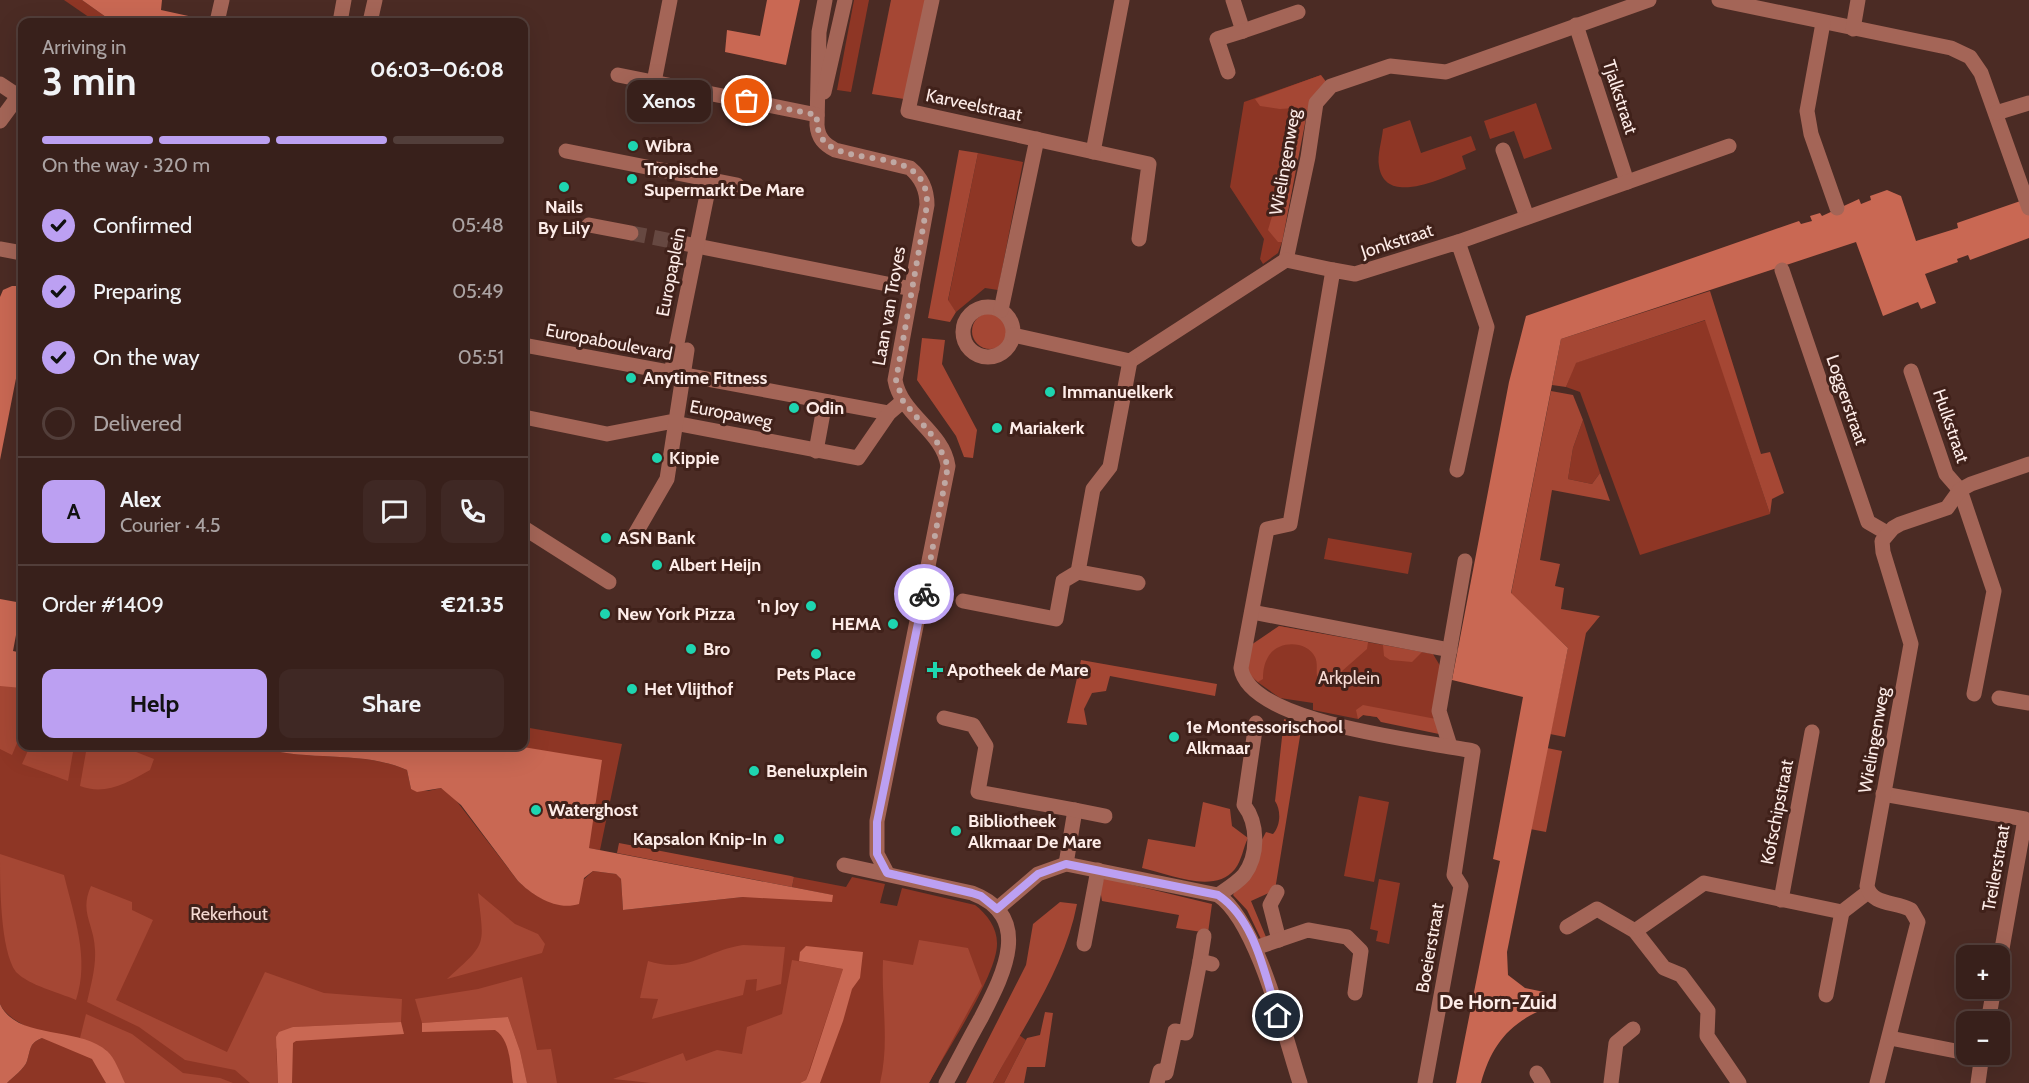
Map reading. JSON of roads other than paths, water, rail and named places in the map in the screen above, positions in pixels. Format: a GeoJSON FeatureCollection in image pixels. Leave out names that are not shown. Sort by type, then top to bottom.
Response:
{"type":"FeatureCollection","features":[{"type":"Feature","properties":{"kind":"street"},"geometry":{"type":"LineString","coordinates":[[218,18],[222,0]]}},
{"type":"Feature","properties":{"kind":"street"},"geometry":{"type":"LineString","coordinates":[[341,18],[344,0]]}},
{"type":"Feature","properties":{"kind":"street"},"geometry":{"type":"LineString","coordinates":[[371,18],[375,0]]}},
{"type":"Feature","properties":{"kind":"street"},"geometry":{"type":"LineString","coordinates":[[654,82],[670,0]]}},
{"type":"Feature","properties":{"kind":"street","name":"Laan van Troyes"},"geometry":{"type":"LineString","coordinates":[[825,0],[819,32],[817,115],[819,136],[828,147],[903,165],[915,172],[922,183],[927,205],[896,384],[903,401],[936,440],[948,466],[877,822],[877,854],[887,873]]}},
{"type":"Feature","properties":{"kind":"street"},"geometry":{"type":"LineString","coordinates":[[618,75],[817,115],[839,36],[845,0]]}},
{"type":"Feature","properties":{"kind":"street","name":"Karveelstraat"},"geometry":{"type":"LineString","coordinates":[[932,0],[908,111],[1149,164],[1138,239]]}},
{"type":"Feature","properties":{"kind":"street"},"geometry":{"type":"LineString","coordinates":[[1093,152],[1122,0]]}},
{"type":"Feature","properties":{"kind":"street"},"geometry":{"type":"LineString","coordinates":[[1233,0],[1243,31]]}},
{"type":"Feature","properties":{"kind":"street","name":"Wielingenweg"},"geometry":{"type":"LineString","coordinates":[[1286,260],[1308,157],[1316,103],[1332,86],[1390,66],[1446,72],[1576,25],[1626,3],[1649,0]]}},
{"type":"Feature","properties":{"kind":"street"},"geometry":{"type":"LineString","coordinates":[[1719,0],[1755,4],[1823,23],[1962,52],[1970,57],[1981,73],[2027,203]]}},
{"type":"Feature","properties":{"kind":"street"},"geometry":{"type":"LineString","coordinates":[[1853,29],[1858,0]]}},
{"type":"Feature","properties":{"kind":"street"},"geometry":{"type":"LineString","coordinates":[[1228,72],[1217,39],[1298,12]]}},
{"type":"Feature","properties":{"kind":"street"},"geometry":{"type":"LineString","coordinates":[[1823,23],[1807,111],[1811,135],[1837,208]]}},
{"type":"Feature","properties":{"kind":"street","name":"Tjalkstraat"},"geometry":{"type":"LineString","coordinates":[[1576,25],[1627,182]]}},
{"type":"Feature","properties":{"kind":"street"},"geometry":{"type":"LineString","coordinates":[[0,84],[18,92]]}},
{"type":"Feature","properties":{"kind":"street"},"geometry":{"type":"LineString","coordinates":[[0,121],[18,96]]}},
{"type":"Feature","properties":{"kind":"street"},"geometry":{"type":"LineString","coordinates":[[1996,113],[2029,103]]}},
{"type":"Feature","properties":{"kind":"street","name":"Karveelstraat"},"geometry":{"type":"LineString","coordinates":[[1001,310],[1037,139]]}},
{"type":"Feature","properties":{"kind":"street"},"geometry":{"type":"LineString","coordinates":[[1458,242],[1729,146]]}},
{"type":"Feature","properties":{"kind":"street"},"geometry":{"type":"LineString","coordinates":[[1503,150],[1527,217]]}},
{"type":"Feature","properties":{"kind":"street"},"geometry":{"type":"LineString","coordinates":[[566,151],[736,185]]}},
{"type":"Feature","properties":{"kind":"street","name":"Europaplein"},"geometry":{"type":"LineString","coordinates":[[677,374],[692,245],[710,180]]}},
{"type":"Feature","properties":{"kind":"street"},"geometry":{"type":"LineString","coordinates":[[589,225],[631,233]]}},
{"type":"Feature","properties":{"kind":"street","name":"Jonkstraat"},"geometry":{"type":"LineString","coordinates":[[1333,270],[1355,274],[1458,242],[1487,327],[1457,470]]}},
{"type":"Feature","properties":{"kind":"street"},"geometry":{"type":"LineString","coordinates":[[692,245],[912,289]]}},
{"type":"Feature","properties":{"kind":"street"},"geometry":{"type":"LineString","coordinates":[[0,249],[18,253]]}},
{"type":"Feature","properties":{"kind":"street"},"geometry":{"type":"LineString","coordinates":[[1013,335],[1130,361],[1286,260],[1333,270],[1290,524],[1267,529],[1241,668],[1242,676],[1268,700],[1310,720],[1450,746],[1439,711],[1465,561]]}},
{"type":"Feature","properties":{"kind":"street","name":"Loggerstraat"},"geometry":{"type":"LineString","coordinates":[[1782,270],[1868,522],[1887,533]]}},
{"type":"Feature","properties":{"kind":"street"},"geometry":{"type":"LineString","coordinates":[[985,307],[1001,310],[1010,321],[1013,335],[1006,349],[992,357],[975,354],[964,342],[963,326],[971,313],[985,307]]}},
{"type":"Feature","properties":{"kind":"street","name":"Europaboulevard"},"geometry":{"type":"LineString","coordinates":[[529,346],[677,374]]}},
{"type":"Feature","properties":{"kind":"street","name":"Europaboulevard"},"geometry":{"type":"LineString","coordinates":[[634,536],[667,479],[675,423],[677,374],[687,350]]}},
{"type":"Feature","properties":{"kind":"street"},"geometry":{"type":"LineString","coordinates":[[1078,572],[1093,489],[1110,467],[1130,361]]}},
{"type":"Feature","properties":{"kind":"street","name":"Hulkstraat"},"geometry":{"type":"LineString","coordinates":[[1911,371],[1946,474],[1960,490],[1994,591],[1974,694]]}},
{"type":"Feature","properties":{"kind":"street"},"geometry":{"type":"LineString","coordinates":[[677,374],[890,413]]}},
{"type":"Feature","properties":{"kind":"street","name":"Europaweg"},"geometry":{"type":"LineString","coordinates":[[528,418],[607,434],[675,423],[858,458],[890,413],[903,401]]}},
{"type":"Feature","properties":{"kind":"street"},"geometry":{"type":"LineString","coordinates":[[816,451],[825,402]]}},
{"type":"Feature","properties":{"kind":"street"},"geometry":{"type":"LineString","coordinates":[[1887,533],[1900,524],[1947,508],[1960,490],[2028,467]]}},
{"type":"Feature","properties":{"kind":"street"},"geometry":{"type":"LineString","coordinates":[[528,531],[609,582]]}},
{"type":"Feature","properties":{"kind":"street","name":"Wielingenweg"},"geometry":{"type":"LineString","coordinates":[[1868,892],[1867,880],[1911,644],[1883,552],[1882,541],[1887,533]]}},
{"type":"Feature","properties":{"kind":"street"},"geometry":{"type":"LineString","coordinates":[[963,601],[1056,619],[1063,581],[1078,572],[1138,584]]}},
{"type":"Feature","properties":{"kind":"street"},"geometry":{"type":"LineString","coordinates":[[1252,612],[1450,650]]}},
{"type":"Feature","properties":{"kind":"street"},"geometry":{"type":"LineString","coordinates":[[1999,698],[2029,704]]}},
{"type":"Feature","properties":{"kind":"street"},"geometry":{"type":"LineString","coordinates":[[944,718],[973,725],[986,746],[978,792],[1105,816]]}},
{"type":"Feature","properties":{"kind":"street"},"geometry":{"type":"LineString","coordinates":[[1218,895],[1246,873],[1254,848],[1252,816],[1244,805],[1256,723]]}},
{"type":"Feature","properties":{"kind":"street","name":"Kofschipstraat"},"geometry":{"type":"LineString","coordinates":[[1780,900],[1812,732]]}},
{"type":"Feature","properties":{"kind":"street","name":"Boeierstraat"},"geometry":{"type":"LineString","coordinates":[[1425,1083],[1461,886],[1454,875],[1473,751],[1450,746]]}},
{"type":"Feature","properties":{"kind":"street","name":"Treilerstraat"},"geometry":{"type":"LineString","coordinates":[[1883,794],[2025,819],[2003,945]]}},
{"type":"Feature","properties":{"kind":"street"},"geometry":{"type":"LineString","coordinates":[[1066,864],[1075,810]]}},
{"type":"Feature","properties":{"kind":"street"},"geometry":{"type":"LineString","coordinates":[[997,909],[1038,874],[1066,864],[1218,895],[1241,919],[1255,948],[1300,1083]]}},
{"type":"Feature","properties":{"kind":"street"},"geometry":{"type":"LineString","coordinates":[[844,865],[981,896],[997,909],[1006,926],[1009,941],[1005,967],[946,1083]]}},
{"type":"Feature","properties":{"kind":"street"},"geometry":{"type":"LineString","coordinates":[[1084,944],[1098,870]]}},
{"type":"Feature","properties":{"kind":"street"},"geometry":{"type":"LineString","coordinates":[[1635,931],[1704,883],[1842,912]]}},
{"type":"Feature","properties":{"kind":"street"},"geometry":{"type":"LineString","coordinates":[[1277,892],[1270,905],[1279,940]]}},
{"type":"Feature","properties":{"kind":"street"},"geometry":{"type":"LineString","coordinates":[[1826,995],[1842,912],[1868,892],[1878,900],[1911,910],[1918,922],[1877,1083]]}},
{"type":"Feature","properties":{"kind":"street"},"geometry":{"type":"LineString","coordinates":[[1567,927],[1597,909],[1635,931],[1664,968],[1681,975],[1708,1011],[1707,1036],[1740,1083]]}},
{"type":"Feature","properties":{"kind":"street"},"geometry":{"type":"LineString","coordinates":[[1255,948],[1308,930],[1347,937],[1361,951],[1355,993]]}},
{"type":"Feature","properties":{"kind":"street"},"geometry":{"type":"LineString","coordinates":[[1157,1083],[1160,1071],[1166,1073],[1174,1031],[1186,1033],[1206,962],[1204,936]]}},
{"type":"Feature","properties":{"kind":"street"},"geometry":{"type":"LineString","coordinates":[[1611,1083],[1616,1043],[1633,1029]]}},
{"type":"Feature","properties":{"kind":"street"},"geometry":{"type":"LineString","coordinates":[[1890,1038],[1956,1051]]}},
{"type":"Feature","properties":{"kind":"street"},"geometry":{"type":"LineString","coordinates":[[1978,1083],[1979,1065]]}},
{"type":"Feature","properties":{"kind":"tunnel"},"geometry":{"type":"LineString","coordinates":[[631,233],[687,244]]}},
{"type":"Feature","properties":{"kind":"place","name":"Xenos"},"geometry":{"type":"Point","coordinates":[747,101]}},
{"type":"Feature","properties":{"kind":"place","name":"Wibra"},"geometry":{"type":"Point","coordinates":[633,146]}},
{"type":"Feature","properties":{"kind":"place","name":"Tropische Supermarkt De Mare"},"geometry":{"type":"Point","coordinates":[632,179]}},
{"type":"Feature","properties":{"kind":"place","name":"Nails By Lily"},"geometry":{"type":"Point","coordinates":[564,187]}},
{"type":"Feature","properties":{"kind":"place","name":"Anytime Fitness"},"geometry":{"type":"Point","coordinates":[631,378]}},
{"type":"Feature","properties":{"kind":"place","name":"Immanuelkerk"},"geometry":{"type":"Point","coordinates":[1050,392]}},
{"type":"Feature","properties":{"kind":"place","name":"Odin"},"geometry":{"type":"Point","coordinates":[794,408]}},
{"type":"Feature","properties":{"kind":"place","name":"Mariakerk"},"geometry":{"type":"Point","coordinates":[997,428]}},
{"type":"Feature","properties":{"kind":"place","name":"Kippie"},"geometry":{"type":"Point","coordinates":[657,458]}},
{"type":"Feature","properties":{"kind":"place","name":"ASN Bank"},"geometry":{"type":"Point","coordinates":[606,538]}},
{"type":"Feature","properties":{"kind":"place","name":"Albert Heijn"},"geometry":{"type":"Point","coordinates":[657,565]}},
{"type":"Feature","properties":{"kind":"place","name":"'n Joy"},"geometry":{"type":"Point","coordinates":[811,606]}},
{"type":"Feature","properties":{"kind":"place","name":"New York Pizza"},"geometry":{"type":"Point","coordinates":[605,614]}},
{"type":"Feature","properties":{"kind":"place","name":"HEMA"},"geometry":{"type":"Point","coordinates":[893,624]}},
{"type":"Feature","properties":{"kind":"place","name":"Bro"},"geometry":{"type":"Point","coordinates":[691,649]}},
{"type":"Feature","properties":{"kind":"place","name":"Pets Place"},"geometry":{"type":"Point","coordinates":[816,654]}},
{"type":"Feature","properties":{"kind":"place","name":"Apotheek de Mare"},"geometry":{"type":"Point","coordinates":[935,670]}},
{"type":"Feature","properties":{"kind":"place","name":"Het Vlijthof"},"geometry":{"type":"Point","coordinates":[632,689]}},
{"type":"Feature","properties":{"kind":"place","name":"1e Montessorischool Alkmaar"},"geometry":{"type":"Point","coordinates":[1174,737]}},
{"type":"Feature","properties":{"kind":"place","name":"Beneluxplein"},"geometry":{"type":"Point","coordinates":[754,771]}},
{"type":"Feature","properties":{"kind":"place","name":"Waterghost"},"geometry":{"type":"Point","coordinates":[536,810]}},
{"type":"Feature","properties":{"kind":"place","name":"Bibliotheek Alkmaar De Mare"},"geometry":{"type":"Point","coordinates":[956,831]}},
{"type":"Feature","properties":{"kind":"place","name":"Kapsalon Knip-In"},"geometry":{"type":"Point","coordinates":[779,839]}},
{"type":"Feature","properties":{"kind":"district","name":"De Horn-Zuid"},"geometry":{"type":"Point","coordinates":[1498,1002]}},
{"type":"Feature","properties":{"kind":"park label","name":"Arkplein"},"geometry":{"type":"Point","coordinates":[1349,678]}},
{"type":"Feature","properties":{"kind":"park label","name":"Rekerhout"},"geometry":{"type":"Point","coordinates":[229,914]}}]}
